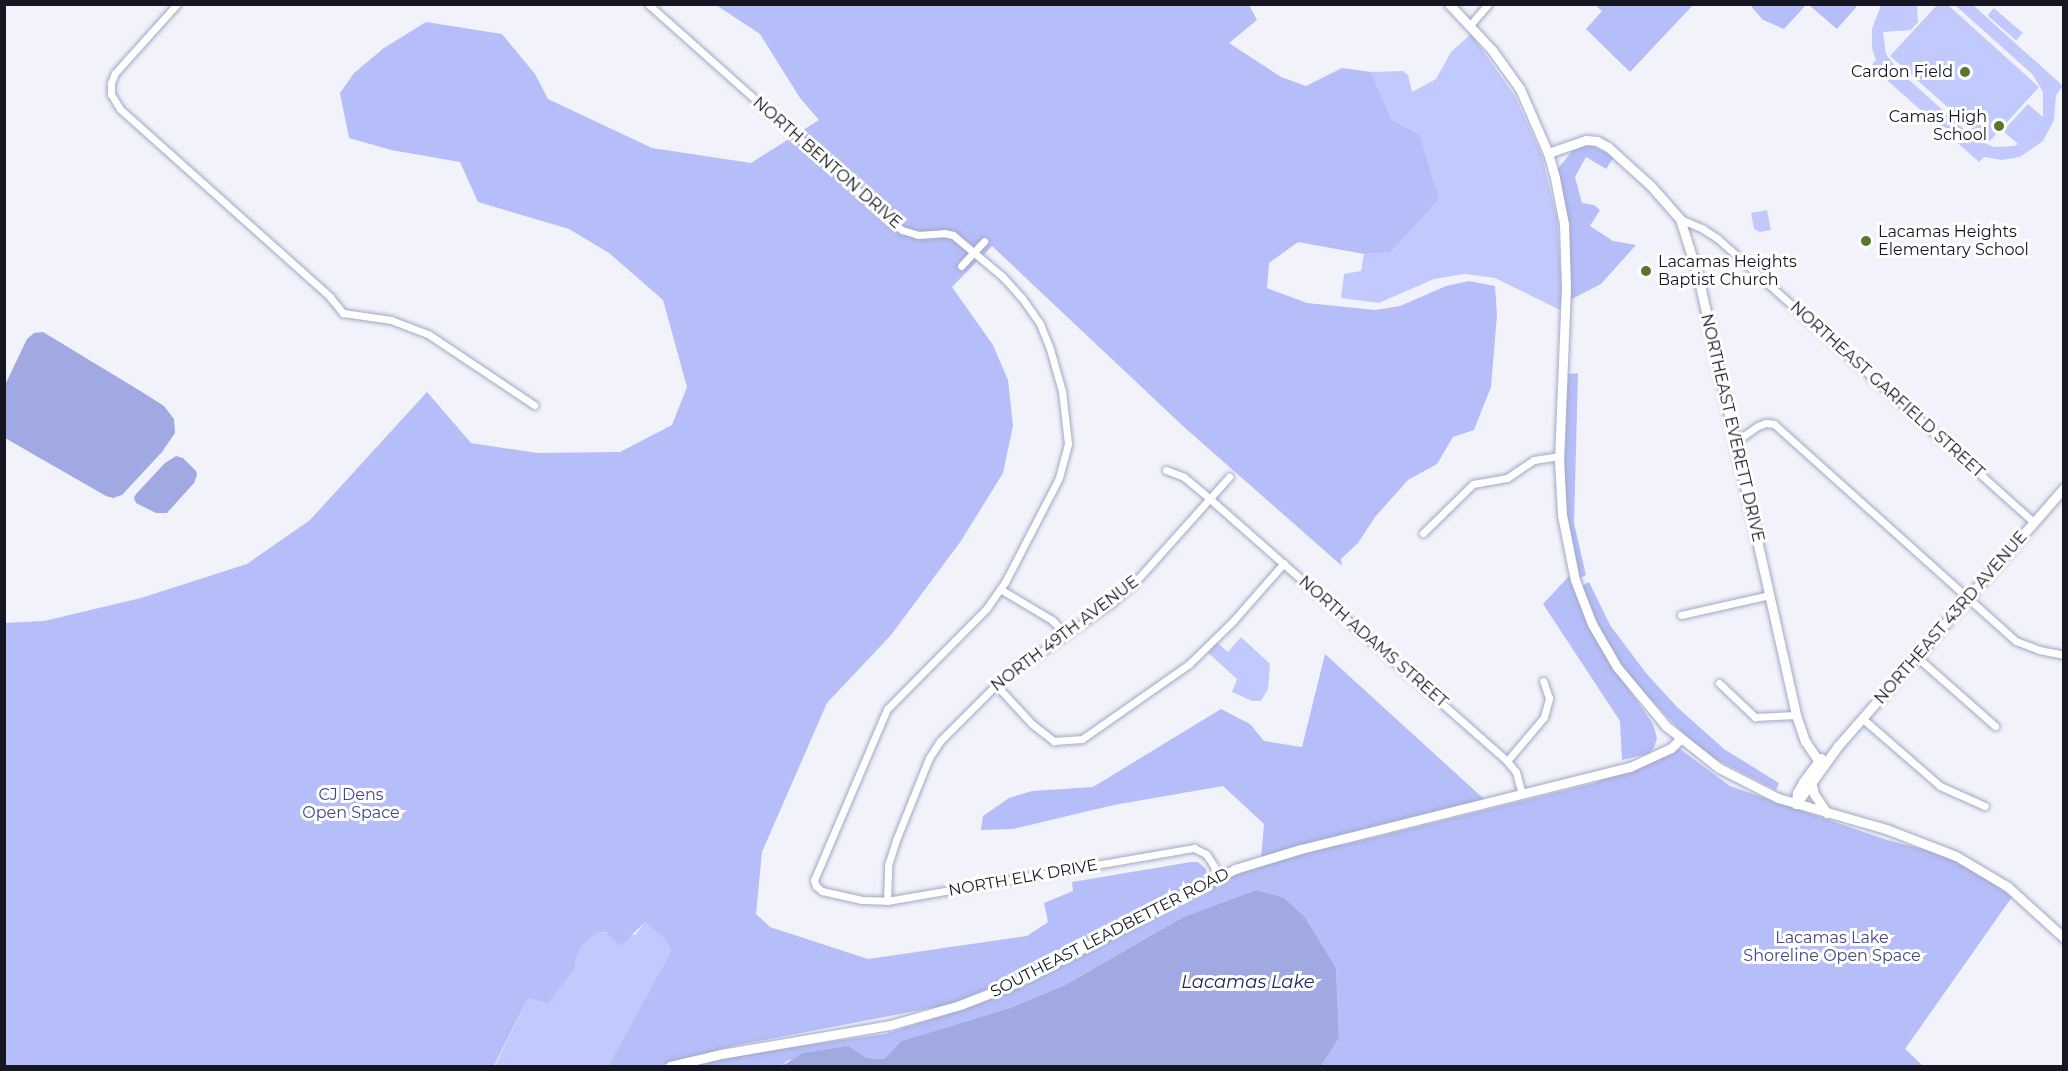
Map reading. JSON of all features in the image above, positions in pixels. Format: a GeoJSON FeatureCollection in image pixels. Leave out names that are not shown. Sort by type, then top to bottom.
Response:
{"type":"FeatureCollection","features":[{"type":"Feature","properties":{"kind":"street"},"geometry":{"type":"LineString","coordinates":[[177,4],[115,73],[111,83],[111,94],[120,109],[330,297],[343,313],[391,320],[428,334],[502,381],[534,405]]}},
{"type":"Feature","properties":{"kind":"street","name":"NORTH BENTON DRIVE"},"geometry":{"type":"LineString","coordinates":[[648,4],[902,230],[918,236],[944,233],[953,236],[1012,285],[1040,324],[1056,366],[1068,430],[1067,453],[1059,478],[1000,589],[978,619],[887,708],[814,880],[816,886]]}},
{"type":"Feature","properties":{"kind":"street"},"geometry":{"type":"LineString","coordinates":[[1449,4],[1470,25],[1520,89],[1548,153],[1564,224],[1565,316],[1560,456],[1560,495],[1564,536],[1571,567],[1586,610],[1617,667],[1660,720],[1680,739],[1737,779],[1796,804],[1886,829],[1975,865],[2019,895],[2064,938]]}},
{"type":"Feature","properties":{"kind":"street"},"geometry":{"type":"LineString","coordinates":[[1470,25],[1488,4]]}},
{"type":"Feature","properties":{"kind":"street","name":"NORTHEAST EVERETT DRIVE"},"geometry":{"type":"LineString","coordinates":[[1548,153],[1586,140],[1597,141],[1608,147],[1651,186],[1680,219],[1698,276],[1796,715],[1805,741],[1818,760]]}},
{"type":"Feature","properties":{"kind":"street","name":"NORTHEAST GARFIELD STREET"},"geometry":{"type":"LineString","coordinates":[[1680,219],[1717,238],[2034,522]]}},
{"type":"Feature","properties":{"kind":"street"},"geometry":{"type":"LineString","coordinates":[[961,266],[984,241]]}},
{"type":"Feature","properties":{"kind":"street"},"geometry":{"type":"LineString","coordinates":[[1735,442],[1758,426],[1766,423],[1774,424],[2016,641],[2039,650],[2064,655]]}},
{"type":"Feature","properties":{"kind":"street"},"geometry":{"type":"LineString","coordinates":[[1423,533],[1473,484],[1507,478],[1534,460],[1560,456]]}},
{"type":"Feature","properties":{"kind":"street","name":"NORTH ADAMS STREET"},"geometry":{"type":"LineString","coordinates":[[1166,470],[1184,477],[1210,499],[1508,761],[1516,772],[1522,795]]}},
{"type":"Feature","properties":{"kind":"street","name":"NORTH 49TH AVENUE"},"geometry":{"type":"LineString","coordinates":[[887,901],[888,866],[896,840],[929,758],[949,731],[996,685],[1110,604],[1136,581],[1229,477]]}},
{"type":"Feature","properties":{"kind":"street","name":"NORTHEAST 43RD AVENUE"},"geometry":{"type":"LineString","coordinates":[[1796,804],[1838,746],[1918,658],[2064,488]]}},
{"type":"Feature","properties":{"kind":"street"},"geometry":{"type":"LineString","coordinates":[[996,685],[1041,732],[1054,741],[1066,742],[1082,739],[1189,664],[1233,621],[1284,563]]}},
{"type":"Feature","properties":{"kind":"street"},"geometry":{"type":"LineString","coordinates":[[1000,589],[1052,620],[1065,634]]}},
{"type":"Feature","properties":{"kind":"street"},"geometry":{"type":"LineString","coordinates":[[1681,615],[1770,595]]}},
{"type":"Feature","properties":{"kind":"street"},"geometry":{"type":"LineString","coordinates":[[1918,658],[1995,726]]}},
{"type":"Feature","properties":{"kind":"street"},"geometry":{"type":"LineString","coordinates":[[1508,761],[1544,717],[1549,698],[1542,681]]}},
{"type":"Feature","properties":{"kind":"street"},"geometry":{"type":"LineString","coordinates":[[1719,683],[1755,717],[1796,715]]}},
{"type":"Feature","properties":{"kind":"street"},"geometry":{"type":"LineString","coordinates":[[1863,719],[1940,786],[1985,806]]}},
{"type":"Feature","properties":{"kind":"street","name":"SOUTHEAST LEADBETTER ROAD"},"geometry":{"type":"LineString","coordinates":[[670,1066],[721,1054],[890,1025],[960,1005],[1016,983],[1217,877],[1275,856],[1639,764],[1671,748],[1680,739]]}},
{"type":"Feature","properties":{"kind":"street","name":"NORTHEAST 43RD AVENUE"},"geometry":{"type":"LineString","coordinates":[[1796,804],[1797,793],[1818,760],[1838,746]]}},
{"type":"Feature","properties":{"kind":"street"},"geometry":{"type":"LineString","coordinates":[[1811,781],[1814,794],[1827,813]]}},
{"type":"Feature","properties":{"kind":"street","name":"NORTH ELK DRIVE"},"geometry":{"type":"LineString","coordinates":[[816,886],[822,891],[862,900],[887,901],[1194,848],[1206,854],[1215,866],[1217,877]]}},
{"type":"Feature","properties":{"kind":"shaded area"},"geometry":{"type":"Polygon","coordinates":[[[1881,5],[1917,5],[1918,22],[1911,30],[1883,32],[1886,54],[1898,70],[1975,139],[1994,147],[2014,146],[2018,144],[2003,131],[2028,104],[2043,117],[2043,92],[2033,75],[1955,5],[1973,5],[2063,86],[2056,95],[2054,120],[2043,141],[2020,157],[2002,160],[1984,157],[1979,162],[1871,66],[1876,60],[1872,48],[1872,29],[1881,5]]]}},
{"type":"Feature","properties":{"kind":"shaded area","name":"Cardon Field"},"geometry":{"type":"Polygon","coordinates":[[[1937,5],[1948,5],[2039,87],[1988,143],[1890,56],[1937,5]]]}},
{"type":"Feature","properties":{"kind":"shaded area"},"geometry":{"type":"Polygon","coordinates":[[[1994,8],[2023,33],[2016,40],[1987,16],[1994,8]]]}},
{"type":"Feature","properties":{"kind":"shaded area"},"geometry":{"type":"Polygon","coordinates":[[[1471,34],[1515,96],[1542,156],[1557,218],[1562,292],[1560,310],[1495,278],[1465,274],[1434,279],[1379,303],[1341,298],[1344,274],[1361,271],[1364,254],[1390,252],[1419,134],[1392,120],[1371,72],[1403,71],[1408,75],[1412,92],[1436,79],[1451,52],[1471,34]]]}},
{"type":"Feature","properties":{"kind":"shaded area"},"geometry":{"type":"Polygon","coordinates":[[[1767,210],[1771,230],[1760,232],[1754,229],[1751,213],[1767,210]]]}},
{"type":"Feature","properties":{"kind":"shaded area"},"geometry":{"type":"Polygon","coordinates":[[[1241,637],[1270,664],[1268,689],[1261,701],[1252,701],[1232,692],[1237,679],[1204,649],[1214,640],[1228,652],[1241,637]]]}},
{"type":"Feature","properties":{"kind":"shaded area"},"geometry":{"type":"Polygon","coordinates":[[[645,922],[665,940],[671,951],[608,1066],[495,1066],[528,998],[575,959],[584,943],[599,932],[635,935],[645,922]]]}},
{"type":"Feature","properties":{"kind":"green space","name":"CJ Dens Open Space"},"geometry":{"type":"Polygon","coordinates":[[[716,5],[1249,5],[1257,20],[1229,43],[1281,77],[1306,86],[1342,68],[1371,72],[1392,120],[1419,134],[1439,199],[1390,252],[1364,254],[1298,242],[1269,263],[1267,288],[1307,303],[1375,310],[1400,306],[1446,286],[1469,281],[1495,286],[1497,315],[1491,387],[1474,430],[1453,437],[1437,464],[1408,480],[1375,517],[1358,543],[1341,559],[1342,566],[1184,427],[992,246],[952,287],[993,345],[1008,380],[1013,426],[1003,473],[961,541],[891,635],[827,703],[762,852],[756,914],[770,927],[868,959],[1027,936],[1048,922],[1044,903],[1073,891],[1072,882],[1191,862],[1198,862],[1206,869],[1207,879],[1057,959],[952,1004],[733,1046],[659,1066],[608,1066],[671,951],[665,940],[645,922],[621,946],[606,932],[599,932],[584,943],[575,959],[575,968],[548,1003],[528,998],[494,1066],[5,1066],[5,623],[44,621],[141,598],[247,564],[310,520],[427,392],[471,443],[537,453],[620,452],[672,425],[687,387],[663,300],[609,253],[569,229],[478,202],[460,162],[391,150],[349,138],[340,93],[354,73],[384,48],[426,22],[502,34],[535,74],[548,99],[652,148],[751,163],[819,120],[800,98],[760,34],[716,5]]]}},
{"type":"Feature","properties":{"kind":"green space"},"geometry":{"type":"Polygon","coordinates":[[[1595,5],[1693,5],[1630,72],[1586,29],[1602,11],[1595,5]]]}},
{"type":"Feature","properties":{"kind":"green space"},"geometry":{"type":"Polygon","coordinates":[[[1750,5],[1806,5],[1784,29],[1763,20],[1750,5]]]}},
{"type":"Feature","properties":{"kind":"green space"},"geometry":{"type":"Polygon","coordinates":[[[1809,5],[1858,5],[1837,29],[1809,5]]]}},
{"type":"Feature","properties":{"kind":"green space"},"geometry":{"type":"Polygon","coordinates":[[[1589,144],[1614,157],[1606,169],[1586,157],[1575,177],[1582,203],[1594,205],[1600,210],[1590,226],[1613,241],[1636,245],[1601,284],[1570,300],[1557,170],[1572,151],[1589,144]]]}},
{"type":"Feature","properties":{"kind":"green space"},"geometry":{"type":"Polygon","coordinates":[[[1578,373],[1574,523],[1586,575],[1578,579],[1564,521],[1564,487],[1568,374],[1578,373]]]}},
{"type":"Feature","properties":{"kind":"green space"},"geometry":{"type":"Polygon","coordinates":[[[1569,576],[1589,625],[1613,667],[1653,724],[1657,738],[1654,748],[1648,754],[1622,760],[1620,721],[1543,604],[1569,576]]]}},
{"type":"Feature","properties":{"kind":"green space"},"geometry":{"type":"Polygon","coordinates":[[[1589,582],[1610,625],[1646,673],[1677,707],[1724,749],[1779,783],[1776,790],[1708,755],[1681,731],[1640,688],[1620,665],[1601,631],[1581,586],[1589,582]]]}},
{"type":"Feature","properties":{"kind":"green space"},"geometry":{"type":"Polygon","coordinates":[[[1325,654],[1484,799],[1261,859],[1264,824],[1223,786],[1114,805],[1013,829],[981,830],[983,816],[1009,798],[1032,791],[1093,787],[1221,709],[1250,724],[1264,741],[1302,747],[1325,654]]]}},
{"type":"Feature","properties":{"kind":"green space","name":"Lacamas Lake Shoreline Open Space"},"geometry":{"type":"Polygon","coordinates":[[[1680,749],[1730,786],[1887,840],[1934,852],[1974,869],[2012,897],[1905,1049],[1923,1066],[1321,1066],[1339,1038],[1336,968],[1305,917],[1283,897],[1256,890],[1183,917],[1065,985],[1010,1008],[901,1041],[884,1059],[867,1058],[849,1046],[787,1061],[782,1066],[688,1066],[752,1053],[885,1034],[974,1006],[1021,987],[1180,900],[1236,875],[1322,846],[1343,845],[1595,783],[1680,749]]]}},
{"type":"Feature","properties":{"kind":"water"},"geometry":{"type":"Polygon","coordinates":[[[43,332],[164,406],[174,419],[175,433],[162,452],[122,495],[113,498],[106,496],[5,438],[5,385],[27,339],[34,333],[43,332]]]}},
{"type":"Feature","properties":{"kind":"water"},"geometry":{"type":"Polygon","coordinates":[[[176,456],[183,458],[196,471],[194,483],[167,513],[156,513],[136,503],[134,498],[136,494],[165,463],[176,456]]]}},
{"type":"Feature","properties":{"kind":"water","name":"Lacamas Lake"},"geometry":{"type":"Polygon","coordinates":[[[1256,890],[1283,897],[1305,917],[1336,968],[1339,1038],[1321,1066],[782,1066],[803,1053],[849,1046],[867,1058],[884,1059],[901,1041],[1010,1008],[1065,985],[1183,917],[1256,890]]]}},
{"type":"Feature","properties":{"kind":"place","name":"Cardon Field"},"geometry":{"type":"Point","coordinates":[1965,72]}},
{"type":"Feature","properties":{"kind":"place","name":"Camas High School"},"geometry":{"type":"Point","coordinates":[1999,126]}},
{"type":"Feature","properties":{"kind":"place","name":"Lacamas Heights Elementary School"},"geometry":{"type":"Point","coordinates":[1866,241]}},
{"type":"Feature","properties":{"kind":"place","name":"Lacamas Heights Baptist Church"},"geometry":{"type":"Point","coordinates":[1646,271]}}]}
